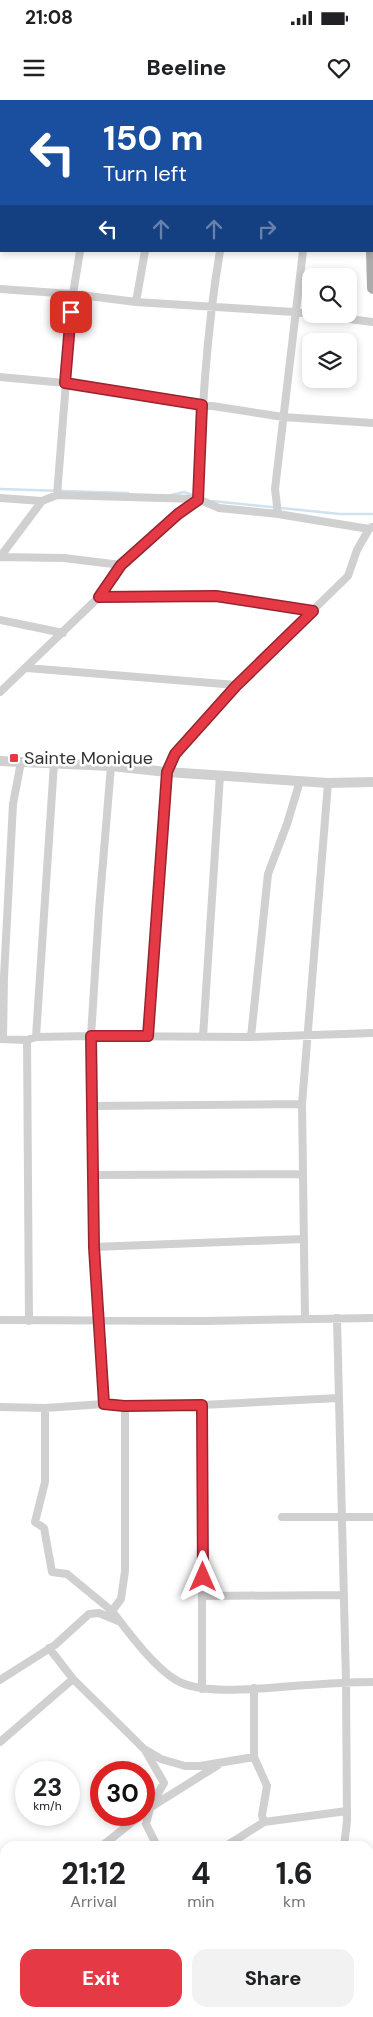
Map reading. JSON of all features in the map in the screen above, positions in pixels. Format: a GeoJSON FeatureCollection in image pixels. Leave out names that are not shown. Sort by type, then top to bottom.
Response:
{"type":"FeatureCollection","features":[{"type":"Feature","properties":{"kind":"main road"},"geometry":{"type":"LineString","coordinates":[[372,252],[373,288]]}},
{"type":"Feature","properties":{"kind":"street"},"geometry":{"type":"LineString","coordinates":[[57,495],[72,294],[80,252]]}},
{"type":"Feature","properties":{"kind":"street"},"geometry":{"type":"LineString","coordinates":[[136,302],[145,252]]}},
{"type":"Feature","properties":{"kind":"street"},"geometry":{"type":"LineString","coordinates":[[198,500],[202,405],[210,306],[220,252]]}},
{"type":"Feature","properties":{"kind":"street"},"geometry":{"type":"LineString","coordinates":[[278,514],[275,489],[294,312],[303,252]]}},
{"type":"Feature","properties":{"kind":"street"},"geometry":{"type":"LineString","coordinates":[[0,289],[72,294],[136,302],[294,312],[373,322]]}},
{"type":"Feature","properties":{"kind":"street"},"geometry":{"type":"LineString","coordinates":[[0,377],[65,383],[283,417],[373,423]]}},
{"type":"Feature","properties":{"kind":"street"},"geometry":{"type":"LineString","coordinates":[[0,498],[42,501],[57,495],[198,500],[219,508],[371,527],[357,550],[348,576],[236,686],[175,754],[167,772],[148,1036]]}},
{"type":"Feature","properties":{"kind":"street"},"geometry":{"type":"LineString","coordinates":[[0,692],[99,597],[121,565],[178,514],[198,500]]}},
{"type":"Feature","properties":{"kind":"street"},"geometry":{"type":"LineString","coordinates":[[0,557],[42,501]]}},
{"type":"Feature","properties":{"kind":"street"},"geometry":{"type":"LineString","coordinates":[[0,557],[64,558],[121,565]]}},
{"type":"Feature","properties":{"kind":"street"},"geometry":{"type":"LineString","coordinates":[[99,597],[216,596],[313,611]]}},
{"type":"Feature","properties":{"kind":"street"},"geometry":{"type":"LineString","coordinates":[[0,620],[63,633]]}},
{"type":"Feature","properties":{"kind":"street"},"geometry":{"type":"LineString","coordinates":[[27,668],[236,686]]}},
{"type":"Feature","properties":{"kind":"street"},"geometry":{"type":"LineString","coordinates":[[0,762],[112,766],[328,784],[373,782]]}},
{"type":"Feature","properties":{"kind":"street"},"geometry":{"type":"LineString","coordinates":[[21,762],[14,804],[2,1039],[27,1040],[36,1037],[91,1036],[251,1037],[373,1033]]}},
{"type":"Feature","properties":{"kind":"street"},"geometry":{"type":"LineString","coordinates":[[36,1037],[54,764]]}},
{"type":"Feature","properties":{"kind":"street"},"geometry":{"type":"LineString","coordinates":[[104,1404],[94,1247],[91,1036],[99,910],[112,766]]}},
{"type":"Feature","properties":{"kind":"street"},"geometry":{"type":"LineString","coordinates":[[203,1037],[220,775]]}},
{"type":"Feature","properties":{"kind":"street"},"geometry":{"type":"LineString","coordinates":[[251,1037],[268,874],[287,824],[300,781]]}},
{"type":"Feature","properties":{"kind":"street"},"geometry":{"type":"LineString","coordinates":[[305,1318],[302,1104],[306,1036],[328,784]]}},
{"type":"Feature","properties":{"kind":"street"},"geometry":{"type":"LineString","coordinates":[[27,1040],[29,1321]]}},
{"type":"Feature","properties":{"kind":"street"},"geometry":{"type":"LineString","coordinates":[[92,1106],[302,1104]]}},
{"type":"Feature","properties":{"kind":"street"},"geometry":{"type":"LineString","coordinates":[[93,1175],[302,1174]]}},
{"type":"Feature","properties":{"kind":"street"},"geometry":{"type":"LineString","coordinates":[[94,1247],[303,1239]]}},
{"type":"Feature","properties":{"kind":"street"},"geometry":{"type":"LineString","coordinates":[[337,1318],[346,1682],[344,1841]]}},
{"type":"Feature","properties":{"kind":"street"},"geometry":{"type":"LineString","coordinates":[[0,1320],[98,1322],[373,1318]]}},
{"type":"Feature","properties":{"kind":"street"},"geometry":{"type":"LineString","coordinates":[[0,1407],[45,1408],[104,1404],[124,1406],[202,1405],[339,1398]]}},
{"type":"Feature","properties":{"kind":"street"},"geometry":{"type":"LineString","coordinates":[[202,1405],[202,1688]]}},
{"type":"Feature","properties":{"kind":"street"},"geometry":{"type":"LineString","coordinates":[[112,1611],[121,1599],[125,1571],[124,1406]]}},
{"type":"Feature","properties":{"kind":"street"},"geometry":{"type":"LineString","coordinates":[[45,1408],[44,1482],[35,1522],[44,1528],[52,1572],[67,1574],[112,1611],[160,1670],[187,1686],[202,1688],[254,1688],[373,1682]]}},
{"type":"Feature","properties":{"kind":"street"},"geometry":{"type":"LineString","coordinates":[[282,1517],[373,1517]]}},
{"type":"Feature","properties":{"kind":"street"},"geometry":{"type":"LineString","coordinates":[[203,1596],[344,1595]]}},
{"type":"Feature","properties":{"kind":"street"},"geometry":{"type":"LineString","coordinates":[[0,1680],[55,1645],[93,1612],[120,1622]]}},
{"type":"Feature","properties":{"kind":"street"},"geometry":{"type":"LineString","coordinates":[[49,1648],[73,1679],[144,1749],[161,1759],[185,1766],[220,1764],[254,1757]]}},
{"type":"Feature","properties":{"kind":"street"},"geometry":{"type":"LineString","coordinates":[[0,1742],[73,1679]]}},
{"type":"Feature","properties":{"kind":"street"},"geometry":{"type":"LineString","coordinates":[[254,1688],[254,1757],[267,1786],[262,1815],[264,1822]]}},
{"type":"Feature","properties":{"kind":"street"},"geometry":{"type":"LineString","coordinates":[[144,1749],[151,1761]]}},
{"type":"Feature","properties":{"kind":"street"},"geometry":{"type":"LineString","coordinates":[[155,1806],[220,1764]]}},
{"type":"Feature","properties":{"kind":"street"},"geometry":{"type":"LineString","coordinates":[[155,1768],[164,1783],[155,1797]]}},
{"type":"Feature","properties":{"kind":"street"},"geometry":{"type":"LineString","coordinates":[[234,1841],[264,1822],[346,1811]]}},
{"type":"Feature","properties":{"kind":"street"},"geometry":{"type":"LineString","coordinates":[[108,1841],[127,1826]]}},
{"type":"Feature","properties":{"kind":"street"},"geometry":{"type":"LineString","coordinates":[[147,1826],[154,1841]]}},
{"type":"Feature","properties":{"kind":"waterway"},"geometry":{"type":"LineString","coordinates":[[0,489],[128,493]]}},
{"type":"Feature","properties":{"kind":"waterway"},"geometry":{"type":"LineString","coordinates":[[171,495],[184,492],[195,496]]}},
{"type":"Feature","properties":{"kind":"waterway"},"geometry":{"type":"LineString","coordinates":[[212,501],[340,514],[372,514]]}},
{"type":"Feature","properties":{"kind":"place","name":"Sainte Monique"},"geometry":{"type":"Point","coordinates":[14,758]}},
{"type":"Feature","properties":{"kind":"route"},"geometry":{"type":"LineString","coordinates":[[71,312],[65,383],[202,405],[198,500],[178,514],[121,565],[99,597],[216,596],[313,611],[236,686],[175,754],[167,772],[148,1036],[91,1036],[94,1247],[104,1404],[124,1406],[202,1405],[203,1577]]}}]}
